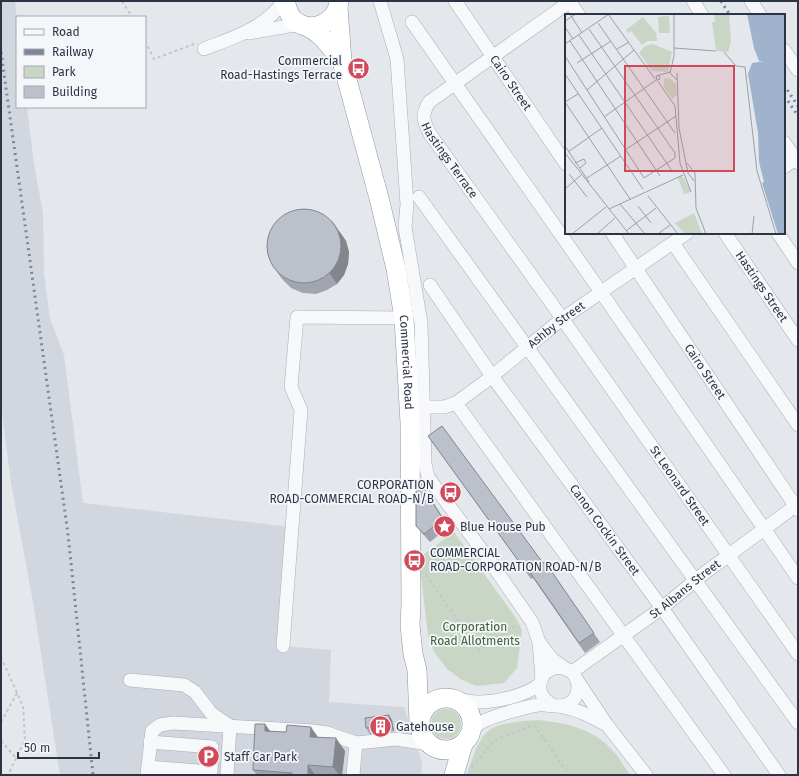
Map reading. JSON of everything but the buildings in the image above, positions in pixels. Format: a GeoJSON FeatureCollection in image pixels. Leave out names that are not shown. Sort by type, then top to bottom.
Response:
{"type":"FeatureCollection","features":[{"type":"Feature","properties":{"kind":"highway","name":"Commercial Road"},"geometry":{"type":"LineString","coordinates":[[284,1],[289,14],[293,19],[313,29],[323,37],[342,62]]}},
{"type":"Feature","properties":{"kind":"highway","name":"Commercial Road"},"geometry":{"type":"LineString","coordinates":[[338,4],[342,62],[396,269],[404,318],[410,423],[410,625],[413,654],[417,670],[419,725]]}},
{"type":"Feature","properties":{"kind":"highway"},"geometry":{"type":"LineString","coordinates":[[303,25],[319,26],[328,22],[336,13],[338,4]]}},
{"type":"Feature","properties":{"kind":"highway"},"geometry":{"type":"LineString","coordinates":[[417,670],[437,690],[463,704],[469,711],[472,723],[454,775]]}},
{"type":"Feature","properties":{"kind":"highway"},"geometry":{"type":"LineString","coordinates":[[447,775],[434,747],[423,737],[419,725],[421,714],[426,705],[434,700],[452,698]]}},
{"type":"Feature","properties":{"kind":"highway"},"geometry":{"type":"LineString","coordinates":[[434,747],[447,750],[455,748],[467,738]]}},
{"type":"Feature","properties":{"kind":"street"},"geometry":{"type":"LineString","coordinates":[[204,49],[242,34],[270,16],[284,1]]}},
{"type":"Feature","properties":{"kind":"street","name":"Commercial Road"},"geometry":{"type":"LineString","coordinates":[[380,1],[397,59],[407,204],[405,227],[421,322],[425,464],[428,477],[532,622],[539,642]]}},
{"type":"Feature","properties":{"kind":"street","name":"Cairo Street"},"geometry":{"type":"LineString","coordinates":[[455,1],[565,163]]}},
{"type":"Feature","properties":{"kind":"street"},"geometry":{"type":"LineString","coordinates":[[570,1],[577,14]]}},
{"type":"Feature","properties":{"kind":"street","name":"Hastings Terrace"},"geometry":{"type":"LineString","coordinates":[[562,319],[430,134],[423,120],[424,111],[429,102],[494,57],[570,1]]}},
{"type":"Feature","properties":{"kind":"street"},"geometry":{"type":"LineString","coordinates":[[693,1],[701,14]]}},
{"type":"Feature","properties":{"kind":"street"},"geometry":{"type":"LineString","coordinates":[[751,1],[759,14]]}},
{"type":"Feature","properties":{"kind":"street"},"geometry":{"type":"LineString","coordinates":[[412,22],[601,292],[798,578]]}},
{"type":"Feature","properties":{"kind":"street"},"geometry":{"type":"LineString","coordinates":[[242,34],[303,25]]}},
{"type":"Feature","properties":{"kind":"street"},"geometry":{"type":"LineString","coordinates":[[785,51],[798,70]]}},
{"type":"Feature","properties":{"kind":"street"},"geometry":{"type":"LineString","coordinates":[[785,143],[797,161],[785,167]]}},
{"type":"Feature","properties":{"kind":"street"},"geometry":{"type":"LineString","coordinates":[[419,197],[431,222],[528,347],[798,723]]}},
{"type":"Feature","properties":{"kind":"street","name":"Cairo Street"},"geometry":{"type":"LineString","coordinates":[[613,234],[797,507]]}},
{"type":"Feature","properties":{"kind":"street","name":"Ashby Street"},"geometry":{"type":"LineString","coordinates":[[424,407],[444,407],[456,403],[562,319],[686,234]]}},
{"type":"Feature","properties":{"kind":"street","name":"Hastings Street"},"geometry":{"type":"LineString","coordinates":[[726,234],[798,340]]}},
{"type":"Feature","properties":{"kind":"street"},"geometry":{"type":"LineString","coordinates":[[779,234],[798,263]]}},
{"type":"Feature","properties":{"kind":"street"},"geometry":{"type":"LineString","coordinates":[[672,243],[798,425]]}},
{"type":"Feature","properties":{"kind":"street","name":"Canon Cockin Street"},"geometry":{"type":"LineString","coordinates":[[430,285],[492,376],[662,608],[779,775]]}},
{"type":"Feature","properties":{"kind":"street"},"geometry":{"type":"LineString","coordinates":[[283,646],[301,410],[291,387],[297,317],[404,318]]}},
{"type":"Feature","properties":{"kind":"street","name":"St Leonard Street"},"geometry":{"type":"LineString","coordinates":[[562,319],[798,654]]}},
{"type":"Feature","properties":{"kind":"street"},"geometry":{"type":"LineString","coordinates":[[456,403],[724,775]]}},
{"type":"Feature","properties":{"kind":"street","name":"St Albans Street"},"geometry":{"type":"LineString","coordinates":[[571,674],[662,608],[764,529],[797,507]]}},
{"type":"Feature","properties":{"kind":"street"},"geometry":{"type":"LineString","coordinates":[[539,642],[552,659],[571,674],[607,725],[646,775]]}},
{"type":"Feature","properties":{"kind":"street"},"geometry":{"type":"LineString","coordinates":[[452,698],[478,702],[507,698],[532,690],[541,681],[545,673],[551,669],[559,668],[571,674],[578,688],[577,694],[572,702],[566,705],[556,706],[546,702],[542,697],[540,691],[541,681],[539,642]]}},
{"type":"Feature","properties":{"kind":"street"},"geometry":{"type":"LineString","coordinates":[[130,680],[184,685],[194,692],[211,713],[230,726]]}},
{"type":"Feature","properties":{"kind":"street"},"geometry":{"type":"LineString","coordinates":[[467,738],[481,722],[493,717],[538,705],[571,708],[584,712],[607,725]]}},
{"type":"Feature","properties":{"kind":"street"},"geometry":{"type":"LineString","coordinates":[[150,742],[212,747],[211,772],[148,771],[150,742],[152,732],[160,725],[173,723],[313,731],[327,733],[356,743],[396,739],[434,747]]}},
{"type":"Feature","properties":{"kind":"street"},"geometry":{"type":"LineString","coordinates":[[396,739],[419,725]]}},
{"type":"Feature","properties":{"kind":"street"},"geometry":{"type":"LineString","coordinates":[[227,775],[230,726]]}},
{"type":"Feature","properties":{"kind":"street"},"geometry":{"type":"LineString","coordinates":[[353,775],[356,743]]}},
{"type":"Feature","properties":{"kind":"path"},"geometry":{"type":"LineString","coordinates":[[122,1],[131,16]]}},
{"type":"Feature","properties":{"kind":"path"},"geometry":{"type":"LineString","coordinates":[[146,43],[154,59],[193,44],[204,49]]}},
{"type":"Feature","properties":{"kind":"path"},"geometry":{"type":"LineString","coordinates":[[411,570],[422,570],[479,650],[516,625]]}},
{"type":"Feature","properties":{"kind":"path"},"geometry":{"type":"LineString","coordinates":[[1,657],[23,706],[25,740],[8,775]]}},
{"type":"Feature","properties":{"kind":"path"},"geometry":{"type":"LineString","coordinates":[[1,722],[17,692]]}},
{"type":"Feature","properties":{"kind":"path"},"geometry":{"type":"LineString","coordinates":[[471,775],[472,767],[499,738],[534,725],[569,775]]}},
{"type":"Feature","properties":{"kind":"path"},"geometry":{"type":"LineString","coordinates":[[1,740],[16,758]]}},
{"type":"Feature","properties":{"kind":"shaded area"},"geometry":{"type":"Polygon","coordinates":[[[1,1],[15,1],[16,16],[16,108],[27,108],[34,164],[43,213],[44,273],[50,319],[64,355],[83,503],[292,527],[283,646],[331,650],[329,702],[404,707],[422,762],[421,775],[60,775],[33,602],[11,483],[1,405],[1,1]]]}},
{"type":"Feature","properties":{"kind":"green space","name":"Corporation Road Allotments"},"geometry":{"type":"Polygon","coordinates":[[[454,532],[516,618],[522,630],[517,668],[504,683],[476,686],[462,680],[447,669],[434,652],[428,635],[419,558],[454,532]]]}},
{"type":"Feature","properties":{"kind":"green space"},"geometry":{"type":"Polygon","coordinates":[[[446,709],[457,713],[461,724],[457,735],[446,739],[435,735],[431,724],[435,713],[446,709]]]}},
{"type":"Feature","properties":{"kind":"green space"},"geometry":{"type":"Polygon","coordinates":[[[538,720],[568,725],[596,736],[615,753],[630,775],[467,775],[478,746],[487,732],[504,724],[538,720]]]}},
{"type":"Feature","properties":{"kind":"railway"},"geometry":{"type":"LineString","coordinates":[[721,1],[729,14]]}},
{"type":"Feature","properties":{"kind":"railway"},"geometry":{"type":"LineString","coordinates":[[1,52],[68,534],[93,775]]}},
{"type":"Feature","properties":{"kind":"railway"},"geometry":{"type":"LineString","coordinates":[[785,86],[798,106]]}},
{"type":"Feature","properties":{"kind":"railway"},"geometry":{"type":"LineString","coordinates":[[788,101],[798,116]]}},
{"type":"Feature","properties":{"kind":"place","name":"Commercial Road-Hastings Terrace"},"geometry":{"type":"Point","coordinates":[358,68]}},
{"type":"Feature","properties":{"kind":"place","name":"CORPORATION ROAD-COMMERCIAL ROAD-N/B"},"geometry":{"type":"Point","coordinates":[450,492]}},
{"type":"Feature","properties":{"kind":"place","name":"Blue House Pub"},"geometry":{"type":"Point","coordinates":[444,527]}},
{"type":"Feature","properties":{"kind":"place","name":"COMMERCIAL ROAD-CORPORATION ROAD-N/B"},"geometry":{"type":"Point","coordinates":[414,560]}},
{"type":"Feature","properties":{"kind":"place","name":"Gatehouse"},"geometry":{"type":"Point","coordinates":[381,727]}},
{"type":"Feature","properties":{"kind":"place","name":"Staff Car Park"},"geometry":{"type":"Point","coordinates":[208,757]}}]}
